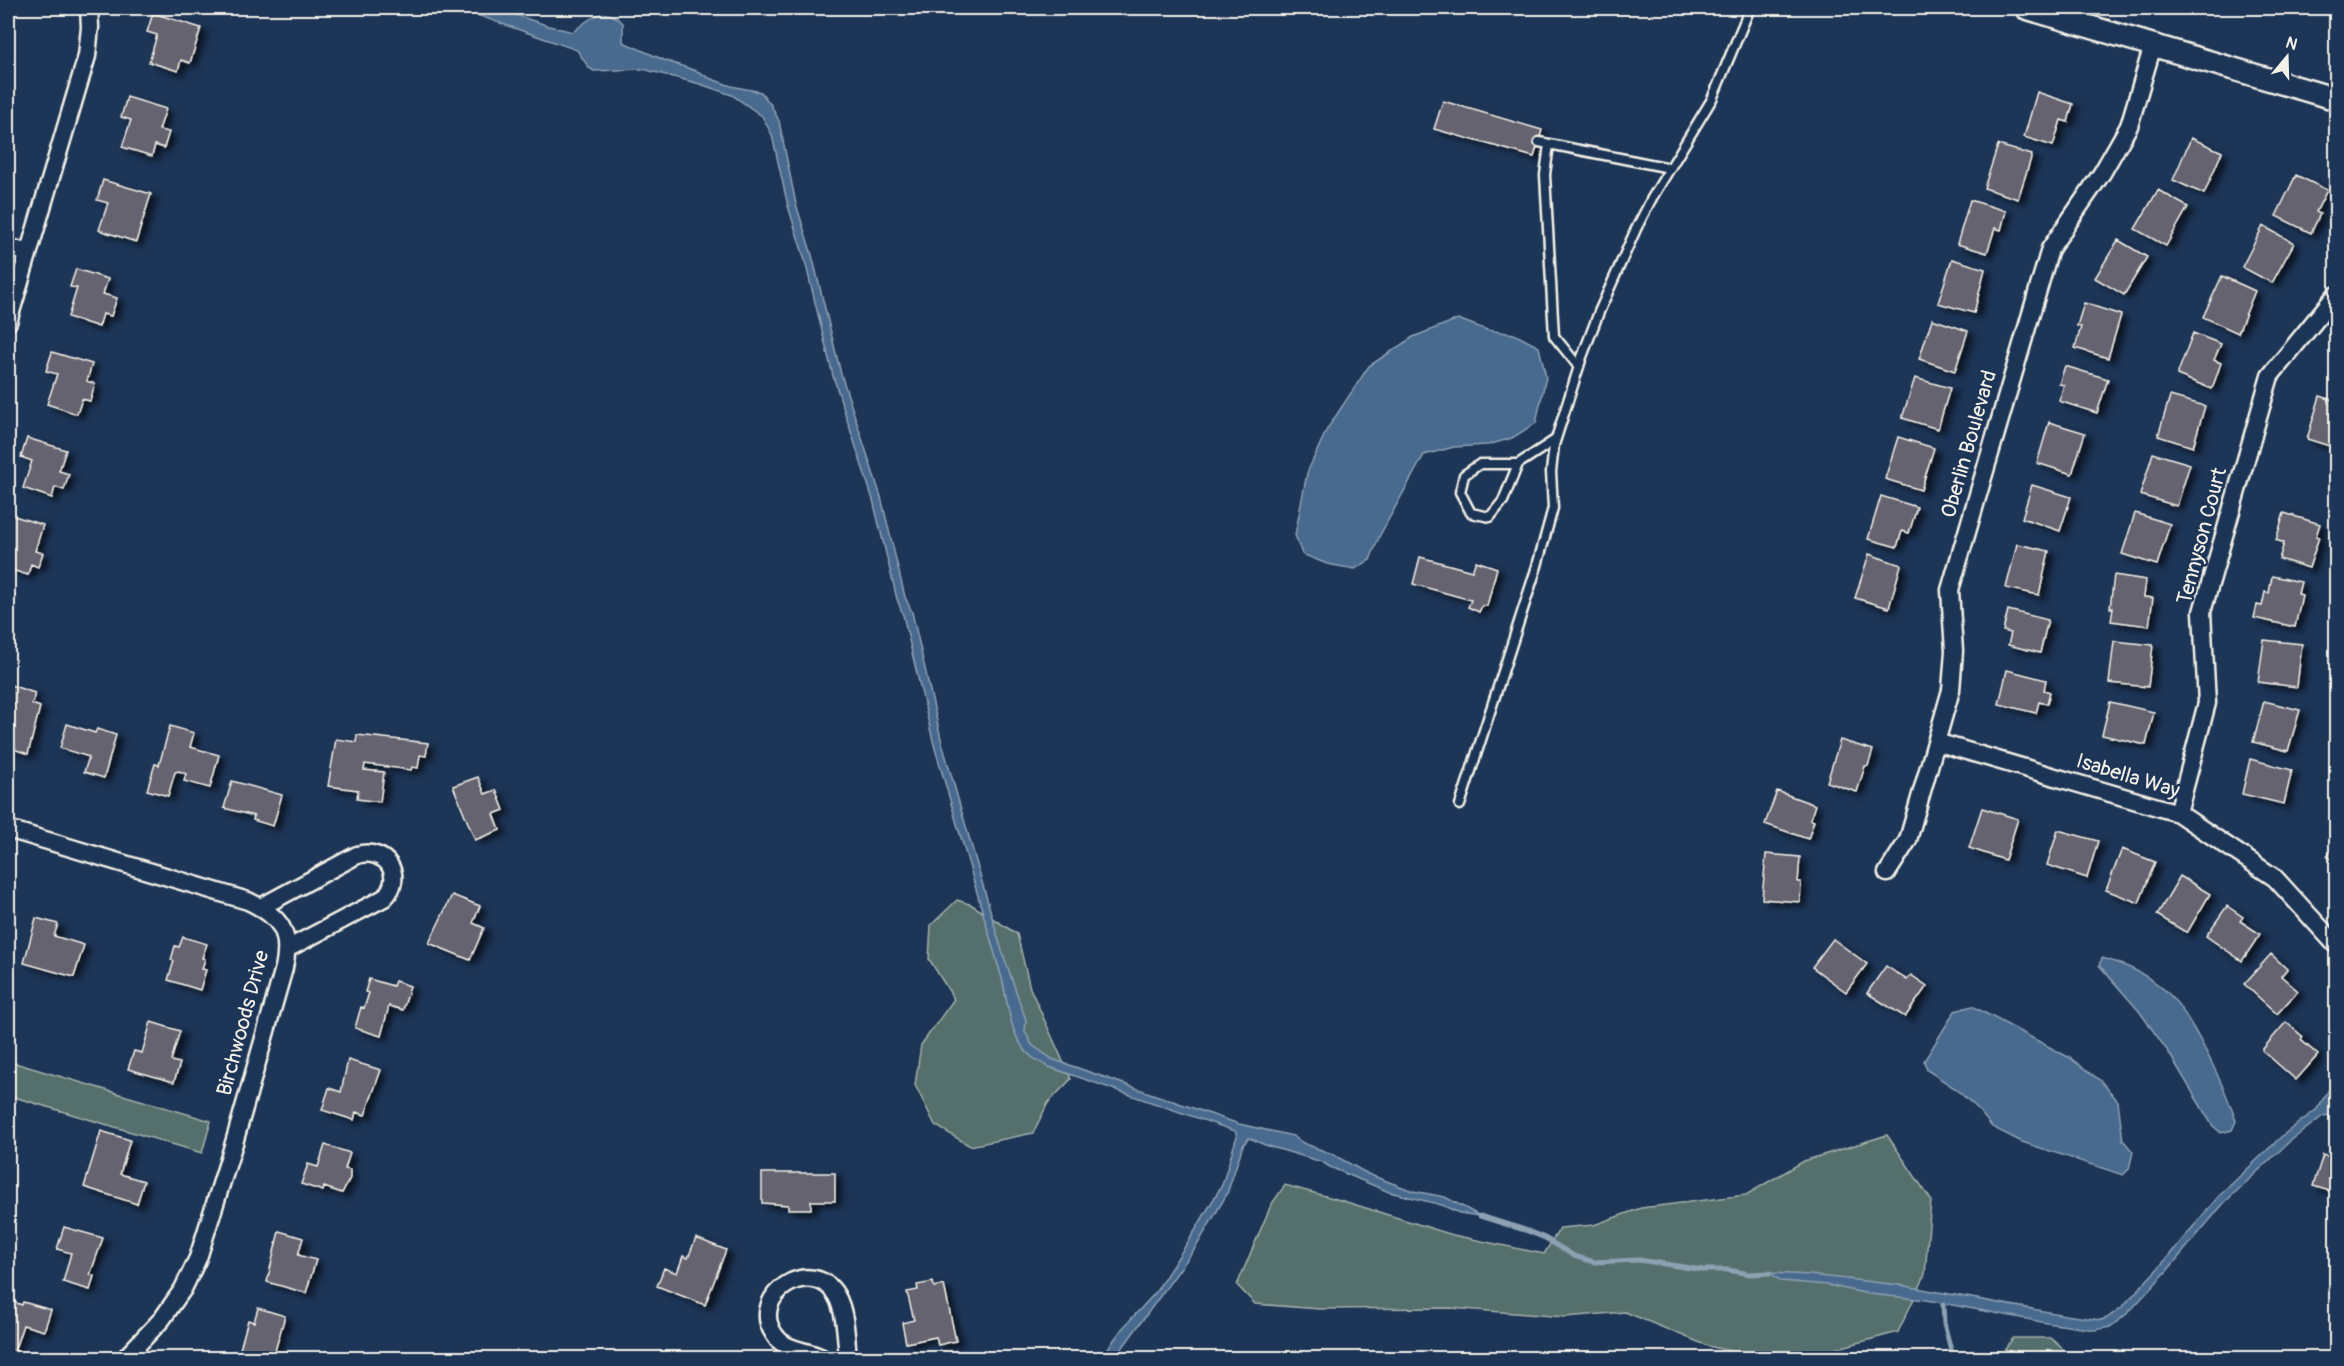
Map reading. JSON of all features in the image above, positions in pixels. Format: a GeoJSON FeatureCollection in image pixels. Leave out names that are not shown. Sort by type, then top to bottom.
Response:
{"type":"FeatureCollection","features":[{"type":"Feature","properties":{"kind":"street"},"geometry":{"type":"LineString","coordinates":[[8,322],[87,56],[89,8]]}},
{"type":"Feature","properties":{"kind":"street"},"geometry":{"type":"LineString","coordinates":[[2026,8],[2337,99]]}},
{"type":"Feature","properties":{"kind":"street","name":"Oberlin Boulevard"},"geometry":{"type":"LineString","coordinates":[[1887,873],[1908,840],[1951,690],[1954,651],[1950,590],[2050,249],[2102,173],[2129,126],[2153,45]]}},
{"type":"Feature","properties":{"kind":"street"},"geometry":{"type":"LineString","coordinates":[[8,247],[28,253]]}},
{"type":"Feature","properties":{"kind":"street","name":"Tennyson Court"},"geometry":{"type":"LineString","coordinates":[[2178,813],[2208,703],[2202,612],[2270,376],[2337,295]]}},
{"type":"Feature","properties":{"kind":"street","name":"Isabella Way"},"geometry":{"type":"LineString","coordinates":[[1936,742],[2178,813],[2275,878],[2337,945]]}},
{"type":"Feature","properties":{"kind":"street","name":"Birchwoods Drive"},"geometry":{"type":"LineString","coordinates":[[8,829],[235,896],[261,907],[280,923],[284,932],[287,949],[234,1143],[198,1258],[183,1289],[162,1319],[125,1359]]}},
{"type":"Feature","properties":{"kind":"street"},"geometry":{"type":"LineString","coordinates":[[261,907],[357,855],[371,853],[380,856],[390,865],[393,882],[384,898],[287,949]]}},
{"type":"Feature","properties":{"kind":"street"},"geometry":{"type":"LineString","coordinates":[[822,1359],[781,1343],[773,1334],[768,1322],[768,1309],[772,1297],[780,1287],[791,1281],[803,1278],[816,1279],[826,1284],[835,1293],[840,1303],[849,1359]]}},
{"type":"Feature","properties":{"kind":"lane"},"geometry":{"type":"LineString","coordinates":[[1460,806],[1525,607],[1553,508],[1551,472],[1555,440],[1579,367],[1599,312],[1636,229],[1712,99],[1750,8]]}},
{"type":"Feature","properties":{"kind":"lane"},"geometry":{"type":"LineString","coordinates":[[1539,142],[1670,168]]}},
{"type":"Feature","properties":{"kind":"lane"},"geometry":{"type":"LineString","coordinates":[[1549,144],[1545,175],[1554,336],[1579,367]]}},
{"type":"Feature","properties":{"kind":"lane"},"geometry":{"type":"LineString","coordinates":[[1518,464],[1503,501],[1490,517],[1471,513],[1460,492],[1464,475],[1480,464],[1518,464],[1555,440]]}},
{"type":"Feature","properties":{"kind":"green space"},"geometry":{"type":"Polygon","coordinates":[[[957,900],[972,905],[1017,934],[1030,988],[1071,1079],[1048,1103],[1033,1133],[970,1146],[935,1125],[915,1085],[921,1045],[954,999],[929,959],[931,925],[957,900]]]}},
{"type":"Feature","properties":{"kind":"green space"},"geometry":{"type":"Polygon","coordinates":[[[8,1061],[211,1121],[202,1153],[14,1097],[8,1111],[8,1061]]]}},
{"type":"Feature","properties":{"kind":"green space"},"geometry":{"type":"Polygon","coordinates":[[[1887,1135],[1931,1200],[1925,1274],[1922,1282],[1898,1332],[1801,1358],[1760,1358],[1708,1346],[1625,1312],[1565,1317],[1451,1308],[1319,1309],[1255,1304],[1237,1285],[1271,1205],[1285,1185],[1453,1235],[1544,1254],[1560,1228],[1594,1225],[1641,1208],[1746,1195],[1804,1161],[1887,1135]]]}},
{"type":"Feature","properties":{"kind":"green space"},"geometry":{"type":"Polygon","coordinates":[[[2013,1338],[2050,1338],[2074,1358],[1999,1358],[2013,1338]]]}},
{"type":"Feature","properties":{"kind":"water"},"geometry":{"type":"Polygon","coordinates":[[[457,8],[495,8],[573,32],[597,15],[610,14],[623,23],[623,42],[731,86],[761,92],[771,105],[779,121],[796,204],[812,255],[841,374],[881,497],[905,597],[912,612],[942,743],[1001,948],[1026,1020],[1025,1031],[1032,1045],[1052,1059],[1239,1124],[1293,1136],[1368,1174],[1413,1191],[1445,1197],[1480,1216],[1459,1213],[1442,1205],[1389,1192],[1322,1162],[1249,1138],[1243,1145],[1227,1194],[1196,1247],[1115,1358],[1101,1358],[1121,1330],[1155,1293],[1193,1234],[1222,1185],[1237,1136],[1235,1131],[1049,1067],[1034,1058],[1019,1042],[934,745],[873,500],[833,376],[804,257],[788,206],[772,135],[762,116],[732,95],[643,69],[594,71],[589,68],[577,50],[457,8]]]}},
{"type":"Feature","properties":{"kind":"water"},"geometry":{"type":"Polygon","coordinates":[[[1458,319],[1487,330],[1514,334],[1539,347],[1546,377],[1536,423],[1512,438],[1488,445],[1454,447],[1424,455],[1380,535],[1370,560],[1355,569],[1327,564],[1302,554],[1295,535],[1307,473],[1327,429],[1369,366],[1413,337],[1458,319]]]}},
{"type":"Feature","properties":{"kind":"water"},"geometry":{"type":"Polygon","coordinates":[[[2102,958],[2145,976],[2160,986],[2177,1003],[2197,1034],[2224,1090],[2236,1121],[2232,1130],[2221,1133],[2212,1125],[2169,1053],[2139,1011],[2099,965],[2102,958]]]}},
{"type":"Feature","properties":{"kind":"water"},"geometry":{"type":"Polygon","coordinates":[[[1972,1006],[2070,1058],[2101,1081],[2118,1101],[2123,1140],[2133,1152],[2129,1169],[2123,1175],[2022,1142],[1992,1127],[1976,1107],[1953,1087],[1927,1070],[1924,1061],[1955,1011],[1972,1006]]]}},
{"type":"Feature","properties":{"kind":"water"},"geometry":{"type":"Polygon","coordinates":[[[2336,1082],[2336,1114],[2323,1116],[2289,1142],[2224,1203],[2167,1271],[2128,1313],[2110,1327],[2095,1330],[1926,1300],[1869,1294],[1827,1285],[1781,1281],[1770,1273],[1900,1285],[2065,1315],[2101,1320],[2107,1318],[2122,1307],[2161,1265],[2218,1197],[2283,1135],[2317,1109],[2336,1082]]]}},
{"type":"Feature","properties":{"kind":"building"},"geometry":{"type":"Polygon","coordinates":[[[153,13],[201,28],[190,63],[181,60],[178,71],[149,62],[157,35],[147,32],[153,13]]]}},
{"type":"Feature","properties":{"kind":"building"},"geometry":{"type":"Polygon","coordinates":[[[2037,92],[2073,104],[2068,122],[2061,120],[2053,146],[2024,137],[2037,92]]]}},
{"type":"Feature","properties":{"kind":"building"},"geometry":{"type":"Polygon","coordinates":[[[127,97],[166,109],[159,130],[169,132],[164,148],[155,145],[152,156],[122,147],[131,120],[121,117],[127,97]]]}},
{"type":"Feature","properties":{"kind":"building"},"geometry":{"type":"Polygon","coordinates":[[[1443,101],[1542,130],[1534,157],[1434,129],[1443,101]]]}},
{"type":"Feature","properties":{"kind":"building"},"geometry":{"type":"Polygon","coordinates":[[[2191,138],[2222,152],[2204,194],[2173,180],[2191,138]]]}},
{"type":"Feature","properties":{"kind":"building"},"geometry":{"type":"Polygon","coordinates":[[[1998,145],[2032,155],[2018,199],[1984,188],[1998,145]]]}},
{"type":"Feature","properties":{"kind":"building"},"geometry":{"type":"Polygon","coordinates":[[[2296,175],[2327,190],[2316,212],[2320,214],[2311,233],[2276,216],[2296,175]]]}},
{"type":"Feature","properties":{"kind":"building"},"geometry":{"type":"Polygon","coordinates":[[[103,180],[151,194],[136,242],[99,230],[108,203],[97,200],[103,180]]]}},
{"type":"Feature","properties":{"kind":"building"},"geometry":{"type":"Polygon","coordinates":[[[2158,190],[2188,207],[2166,246],[2135,229],[2158,190]]]}},
{"type":"Feature","properties":{"kind":"building"},"geometry":{"type":"Polygon","coordinates":[[[1970,200],[2006,211],[2001,230],[1995,228],[1987,253],[1957,244],[1970,200]]]}},
{"type":"Feature","properties":{"kind":"building"},"geometry":{"type":"Polygon","coordinates":[[[2263,226],[2294,243],[2272,283],[2242,267],[2263,226]]]}},
{"type":"Feature","properties":{"kind":"building"},"geometry":{"type":"Polygon","coordinates":[[[2118,240],[2147,257],[2124,295],[2095,278],[2118,240]]]}},
{"type":"Feature","properties":{"kind":"building"},"geometry":{"type":"Polygon","coordinates":[[[1952,259],[1985,269],[1974,313],[1938,303],[1952,259]]]}},
{"type":"Feature","properties":{"kind":"building"},"geometry":{"type":"Polygon","coordinates":[[[76,269],[108,279],[103,294],[117,298],[111,316],[103,314],[99,327],[68,317],[77,288],[70,287],[76,269]]]}},
{"type":"Feature","properties":{"kind":"building"},"geometry":{"type":"Polygon","coordinates":[[[2222,276],[2255,291],[2238,333],[2203,317],[2222,276]]]}},
{"type":"Feature","properties":{"kind":"building"},"geometry":{"type":"Polygon","coordinates":[[[2084,303],[2121,315],[2108,358],[2075,348],[2081,327],[2077,326],[2084,303]]]}},
{"type":"Feature","properties":{"kind":"building"},"geometry":{"type":"Polygon","coordinates":[[[1932,319],[1968,331],[1955,371],[1919,359],[1932,319]]]}},
{"type":"Feature","properties":{"kind":"building"},"geometry":{"type":"Polygon","coordinates":[[[2193,333],[2221,344],[2214,360],[2221,363],[2212,389],[2177,375],[2193,333]]]}},
{"type":"Feature","properties":{"kind":"building"},"geometry":{"type":"Polygon","coordinates":[[[52,352],[92,364],[87,381],[95,384],[90,401],[82,399],[77,414],[47,404],[57,374],[46,371],[52,352]]]}},
{"type":"Feature","properties":{"kind":"building"},"geometry":{"type":"Polygon","coordinates":[[[2065,366],[2108,379],[2097,413],[2059,401],[2064,385],[2059,384],[2065,366]]]}},
{"type":"Feature","properties":{"kind":"building"},"geometry":{"type":"Polygon","coordinates":[[[1915,378],[1950,388],[1938,429],[1902,418],[1915,378]]]}},
{"type":"Feature","properties":{"kind":"building"},"geometry":{"type":"Polygon","coordinates":[[[2170,396],[2205,406],[2193,447],[2158,436],[2170,396]]]}},
{"type":"Feature","properties":{"kind":"building"},"geometry":{"type":"Polygon","coordinates":[[[2320,396],[2336,401],[2336,448],[2307,439],[2320,396]]]}},
{"type":"Feature","properties":{"kind":"building"},"geometry":{"type":"Polygon","coordinates":[[[2049,422],[2085,433],[2072,474],[2037,463],[2049,422]]]}},
{"type":"Feature","properties":{"kind":"building"},"geometry":{"type":"Polygon","coordinates":[[[1898,437],[1934,448],[1921,490],[1885,479],[1898,437]]]}},
{"type":"Feature","properties":{"kind":"building"},"geometry":{"type":"Polygon","coordinates":[[[27,438],[66,450],[59,471],[69,474],[64,490],[55,487],[52,498],[23,488],[32,461],[21,457],[27,438]]]}},
{"type":"Feature","properties":{"kind":"building"},"geometry":{"type":"Polygon","coordinates":[[[2153,453],[2190,464],[2177,506],[2140,495],[2153,453]]]}},
{"type":"Feature","properties":{"kind":"building"},"geometry":{"type":"Polygon","coordinates":[[[2032,485],[2071,497],[2060,531],[2022,518],[2032,485]]]}},
{"type":"Feature","properties":{"kind":"building"},"geometry":{"type":"Polygon","coordinates":[[[1881,496],[1917,507],[1909,533],[1902,531],[1897,547],[1868,539],[1881,496]]]}},
{"type":"Feature","properties":{"kind":"building"},"geometry":{"type":"Polygon","coordinates":[[[2135,513],[2170,524],[2157,565],[2122,554],[2135,513]]]}},
{"type":"Feature","properties":{"kind":"building"},"geometry":{"type":"Polygon","coordinates":[[[2284,513],[2320,524],[2316,536],[2319,537],[2309,568],[2279,559],[2284,543],[2276,540],[2284,513]]]}},
{"type":"Feature","properties":{"kind":"building"},"geometry":{"type":"Polygon","coordinates":[[[8,514],[43,525],[35,551],[43,553],[38,567],[31,564],[28,575],[8,569],[8,514]]]}},
{"type":"Feature","properties":{"kind":"building"},"geometry":{"type":"Polygon","coordinates":[[[2017,544],[2049,551],[2039,595],[2006,588],[2017,544]]]}},
{"type":"Feature","properties":{"kind":"building"},"geometry":{"type":"Polygon","coordinates":[[[1869,554],[1901,565],[1889,608],[1855,598],[1869,554]]]}},
{"type":"Feature","properties":{"kind":"building"},"geometry":{"type":"Polygon","coordinates":[[[1420,557],[1472,571],[1476,561],[1497,568],[1487,606],[1482,606],[1479,612],[1468,607],[1471,600],[1413,584],[1420,557]]]}},
{"type":"Feature","properties":{"kind":"building"},"geometry":{"type":"Polygon","coordinates":[[[2114,575],[2146,580],[2144,597],[2153,598],[2149,626],[2111,621],[2113,608],[2110,608],[2114,575]]]}},
{"type":"Feature","properties":{"kind":"building"},"geometry":{"type":"Polygon","coordinates":[[[2272,576],[2301,582],[2298,594],[2302,595],[2295,627],[2254,618],[2257,605],[2262,606],[2265,592],[2269,593],[2272,576]]]}},
{"type":"Feature","properties":{"kind":"building"},"geometry":{"type":"Polygon","coordinates":[[[2008,610],[2048,620],[2040,653],[2008,645],[2011,633],[2003,631],[2008,610]]]}},
{"type":"Feature","properties":{"kind":"building"},"geometry":{"type":"Polygon","coordinates":[[[2264,640],[2302,644],[2297,687],[2258,682],[2264,640]]]}},
{"type":"Feature","properties":{"kind":"building"},"geometry":{"type":"Polygon","coordinates":[[[2114,641],[2153,645],[2148,687],[2109,683],[2114,641]]]}},
{"type":"Feature","properties":{"kind":"building"},"geometry":{"type":"Polygon","coordinates":[[[2007,670],[2046,680],[2044,690],[2050,692],[2047,704],[2039,702],[2036,713],[1999,704],[2007,670]]]}},
{"type":"Feature","properties":{"kind":"building"},"geometry":{"type":"Polygon","coordinates":[[[10,685],[35,693],[32,704],[40,707],[28,754],[8,747],[13,729],[8,728],[10,685]]]}},
{"type":"Feature","properties":{"kind":"building"},"geometry":{"type":"Polygon","coordinates":[[[2264,701],[2300,710],[2288,751],[2253,742],[2264,701]]]}},
{"type":"Feature","properties":{"kind":"building"},"geometry":{"type":"Polygon","coordinates":[[[2110,702],[2154,712],[2146,745],[2102,735],[2110,702]]]}},
{"type":"Feature","properties":{"kind":"building"},"geometry":{"type":"Polygon","coordinates":[[[67,724],[95,733],[97,729],[116,735],[104,778],[84,772],[89,757],[60,748],[67,724]]]}},
{"type":"Feature","properties":{"kind":"building"},"geometry":{"type":"Polygon","coordinates":[[[170,726],[194,733],[190,747],[219,755],[210,788],[184,781],[186,774],[179,771],[175,772],[168,796],[147,790],[155,764],[159,765],[170,726]]]}},
{"type":"Feature","properties":{"kind":"building"},"geometry":{"type":"Polygon","coordinates":[[[357,735],[428,743],[426,756],[420,755],[418,768],[412,767],[411,770],[365,764],[364,770],[384,772],[380,802],[357,799],[358,790],[328,786],[336,739],[356,742],[357,735]]]}},
{"type":"Feature","properties":{"kind":"building"},"geometry":{"type":"Polygon","coordinates":[[[1840,740],[1873,750],[1857,792],[1827,782],[1840,740]]]}},
{"type":"Feature","properties":{"kind":"building"},"geometry":{"type":"Polygon","coordinates":[[[2250,759],[2292,770],[2284,804],[2242,794],[2250,759]]]}},
{"type":"Feature","properties":{"kind":"building"},"geometry":{"type":"Polygon","coordinates":[[[478,777],[485,794],[496,790],[504,810],[494,814],[500,830],[475,840],[453,786],[478,777]]]}},
{"type":"Feature","properties":{"kind":"building"},"geometry":{"type":"Polygon","coordinates":[[[232,781],[282,795],[273,826],[253,820],[254,816],[224,808],[232,781]]]}},
{"type":"Feature","properties":{"kind":"building"},"geometry":{"type":"Polygon","coordinates":[[[1777,791],[1815,805],[1810,820],[1814,821],[1808,839],[1765,824],[1777,791]]]}},
{"type":"Feature","properties":{"kind":"building"},"geometry":{"type":"Polygon","coordinates":[[[1982,808],[2018,819],[2005,860],[1969,848],[1982,808]]]}},
{"type":"Feature","properties":{"kind":"building"},"geometry":{"type":"Polygon","coordinates":[[[2058,830],[2098,841],[2087,878],[2047,865],[2058,830]]]}},
{"type":"Feature","properties":{"kind":"building"},"geometry":{"type":"Polygon","coordinates":[[[2336,843],[2336,863],[2327,856],[2336,843]]]}},
{"type":"Feature","properties":{"kind":"building"},"geometry":{"type":"Polygon","coordinates":[[[2122,849],[2155,862],[2139,903],[2106,890],[2122,849]]]}},
{"type":"Feature","properties":{"kind":"building"},"geometry":{"type":"Polygon","coordinates":[[[1766,854],[1800,857],[1798,882],[1801,882],[1800,902],[1762,899],[1766,854]]]}},
{"type":"Feature","properties":{"kind":"building"},"geometry":{"type":"Polygon","coordinates":[[[2180,876],[2210,894],[2187,933],[2157,915],[2180,876]]]}},
{"type":"Feature","properties":{"kind":"building"},"geometry":{"type":"Polygon","coordinates":[[[452,895],[480,906],[473,923],[484,928],[470,960],[429,943],[452,895]]]}},
{"type":"Feature","properties":{"kind":"building"},"geometry":{"type":"Polygon","coordinates":[[[2227,906],[2243,917],[2240,921],[2260,934],[2242,961],[2206,936],[2227,906]]]}},
{"type":"Feature","properties":{"kind":"building"},"geometry":{"type":"Polygon","coordinates":[[[36,918],[58,924],[54,936],[84,945],[74,977],[24,963],[36,918]]]}},
{"type":"Feature","properties":{"kind":"building"},"geometry":{"type":"Polygon","coordinates":[[[183,937],[207,944],[202,958],[205,959],[202,969],[206,970],[200,990],[168,980],[174,961],[171,960],[175,946],[179,947],[183,937]]]}},
{"type":"Feature","properties":{"kind":"building"},"geometry":{"type":"Polygon","coordinates":[[[1833,939],[1867,964],[1846,992],[1812,967],[1833,939]]]}},
{"type":"Feature","properties":{"kind":"building"},"geometry":{"type":"Polygon","coordinates":[[[2271,954],[2287,969],[2281,976],[2298,991],[2277,1014],[2244,984],[2271,954]]]}},
{"type":"Feature","properties":{"kind":"building"},"geometry":{"type":"Polygon","coordinates":[[[1886,966],[1907,980],[1911,975],[1927,986],[1905,1017],[1867,993],[1886,966]]]}},
{"type":"Feature","properties":{"kind":"building"},"geometry":{"type":"Polygon","coordinates":[[[369,979],[393,986],[395,981],[410,986],[403,1010],[389,1006],[381,1036],[355,1028],[361,1007],[364,1008],[369,993],[365,992],[369,979]]]}},
{"type":"Feature","properties":{"kind":"building"},"geometry":{"type":"Polygon","coordinates":[[[151,1022],[180,1031],[171,1061],[180,1063],[174,1082],[128,1069],[134,1051],[142,1053],[151,1022]]]}},
{"type":"Feature","properties":{"kind":"building"},"geometry":{"type":"Polygon","coordinates":[[[2286,1022],[2318,1055],[2296,1080],[2262,1050],[2286,1022]]]}},
{"type":"Feature","properties":{"kind":"building"},"geometry":{"type":"Polygon","coordinates":[[[348,1060],[381,1070],[365,1115],[356,1112],[354,1120],[322,1110],[329,1088],[341,1092],[348,1060]]]}},
{"type":"Feature","properties":{"kind":"building"},"geometry":{"type":"Polygon","coordinates":[[[101,1131],[130,1140],[120,1174],[144,1181],[137,1204],[84,1187],[101,1131]]]}},
{"type":"Feature","properties":{"kind":"building"},"geometry":{"type":"Polygon","coordinates":[[[325,1145],[350,1153],[345,1169],[350,1170],[350,1178],[342,1193],[324,1187],[323,1191],[301,1184],[308,1164],[318,1167],[325,1145]]]}},
{"type":"Feature","properties":{"kind":"building"},"geometry":{"type":"Polygon","coordinates":[[[2323,1155],[2336,1159],[2336,1193],[2313,1186],[2323,1155]]]}},
{"type":"Feature","properties":{"kind":"building"},"geometry":{"type":"Polygon","coordinates":[[[762,1173],[835,1173],[835,1201],[811,1201],[811,1209],[788,1209],[788,1205],[762,1203],[762,1173]]]}},
{"type":"Feature","properties":{"kind":"building"},"geometry":{"type":"Polygon","coordinates":[[[64,1227],[103,1238],[90,1275],[94,1276],[90,1290],[63,1282],[71,1253],[57,1249],[64,1227]]]}},
{"type":"Feature","properties":{"kind":"building"},"geometry":{"type":"Polygon","coordinates":[[[279,1231],[303,1238],[298,1255],[316,1260],[306,1293],[267,1282],[279,1231]]]}},
{"type":"Feature","properties":{"kind":"building"},"geometry":{"type":"Polygon","coordinates":[[[696,1238],[726,1250],[705,1305],[657,1286],[664,1268],[677,1273],[683,1256],[688,1258],[696,1238]]]}},
{"type":"Feature","properties":{"kind":"building"},"geometry":{"type":"Polygon","coordinates":[[[933,1282],[934,1287],[944,1285],[956,1341],[938,1345],[936,1337],[906,1343],[902,1323],[914,1320],[907,1292],[918,1290],[917,1285],[933,1282]]]}},
{"type":"Feature","properties":{"kind":"building"},"geometry":{"type":"Polygon","coordinates":[[[8,1300],[51,1310],[44,1331],[23,1325],[13,1355],[8,1354],[8,1300]]]}},
{"type":"Feature","properties":{"kind":"building"},"geometry":{"type":"Polygon","coordinates":[[[258,1308],[285,1316],[273,1358],[240,1349],[248,1320],[254,1322],[258,1308]]]}},
{"type":"Feature","properties":{"kind":"waterway"},"geometry":{"type":"LineString","coordinates":[[1480,1216],[1545,1238],[1574,1256],[1594,1262],[1639,1260],[1703,1270],[1728,1270],[1749,1274],[1770,1273]]}},
{"type":"Feature","properties":{"kind":"waterway"},"geometry":{"type":"LineString","coordinates":[[1943,1304],[1944,1323],[1953,1358]]}}]}
